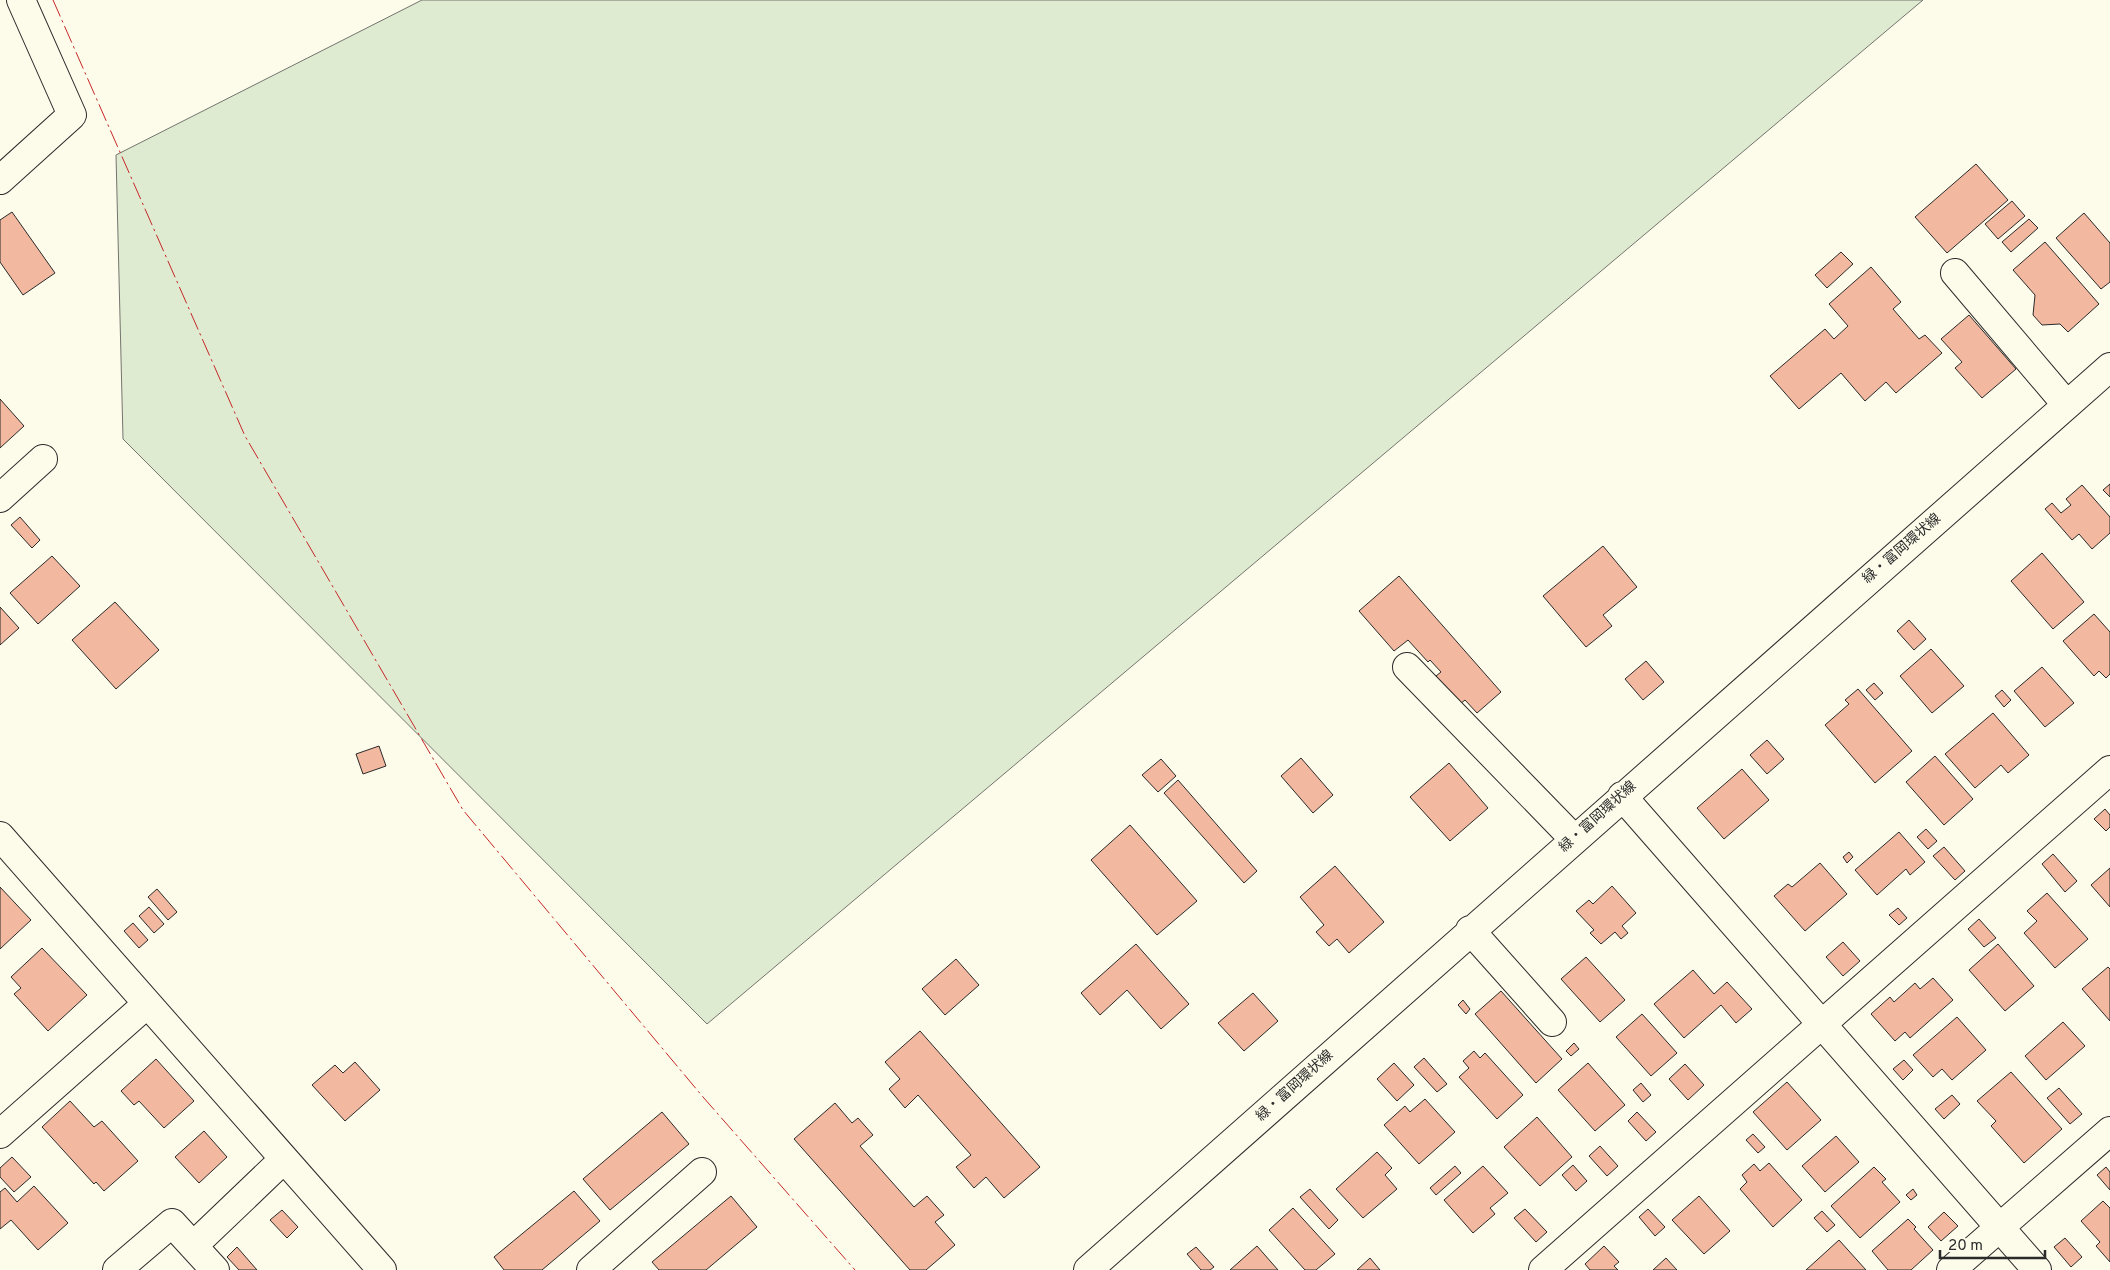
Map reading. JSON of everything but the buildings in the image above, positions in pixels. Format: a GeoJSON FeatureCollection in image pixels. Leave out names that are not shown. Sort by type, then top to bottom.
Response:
{"type":"FeatureCollection","features":[{"type":"Feature","properties":{"kind":"street"},"geometry":{"type":"LineString","coordinates":[[0,180],[72,115],[21,0]]}},
{"type":"Feature","properties":{"kind":"street"},"geometry":{"type":"LineString","coordinates":[[1956,273],[2066,404]]}},
{"type":"Feature","properties":{"kind":"street","name":"緑・富岡環状線"},"geometry":{"type":"LineString","coordinates":[[1088,1270],[1470,930],[2110,367]]}},
{"type":"Feature","properties":{"kind":"street"},"geometry":{"type":"LineString","coordinates":[[0,498],[43,459]]}},
{"type":"Feature","properties":{"kind":"street"},"geometry":{"type":"LineString","coordinates":[[1407,666],[1574,839]]}},
{"type":"Feature","properties":{"kind":"street"},"geometry":{"type":"LineString","coordinates":[[1543,1270],[2110,770]]}},
{"type":"Feature","properties":{"kind":"street"},"geometry":{"type":"LineString","coordinates":[[1622,796],[1821,1026],[2037,1270]]}},
{"type":"Feature","properties":{"kind":"street"},"geometry":{"type":"LineString","coordinates":[[0,836],[382,1270]]}},
{"type":"Feature","properties":{"kind":"street"},"geometry":{"type":"LineString","coordinates":[[1470,930],[1552,1022]]}},
{"type":"Feature","properties":{"kind":"street"},"geometry":{"type":"LineString","coordinates":[[0,1134],[147,1004]]}},
{"type":"Feature","properties":{"kind":"street"},"geometry":{"type":"LineString","coordinates":[[1952,1270],[2110,1131]]}},
{"type":"Feature","properties":{"kind":"street"},"geometry":{"type":"LineString","coordinates":[[193,1246],[284,1159]]}},
{"type":"Feature","properties":{"kind":"street"},"geometry":{"type":"LineString","coordinates":[[591,1270],[702,1172]]}},
{"type":"Feature","properties":{"kind":"street"},"geometry":{"type":"LineString","coordinates":[[117,1270],[172,1223],[215,1270]]}},
{"type":"Feature","properties":{"kind":"green space"},"geometry":{"type":"Polygon","coordinates":[[[422,0],[1923,0],[707,1024],[123,439],[116,155],[422,0]]]}},
{"type":"Feature","properties":{"kind":"power"},"geometry":{"type":"LineString","coordinates":[[53,0],[245,436],[463,810],[703,1097],[855,1270]]}}]}
